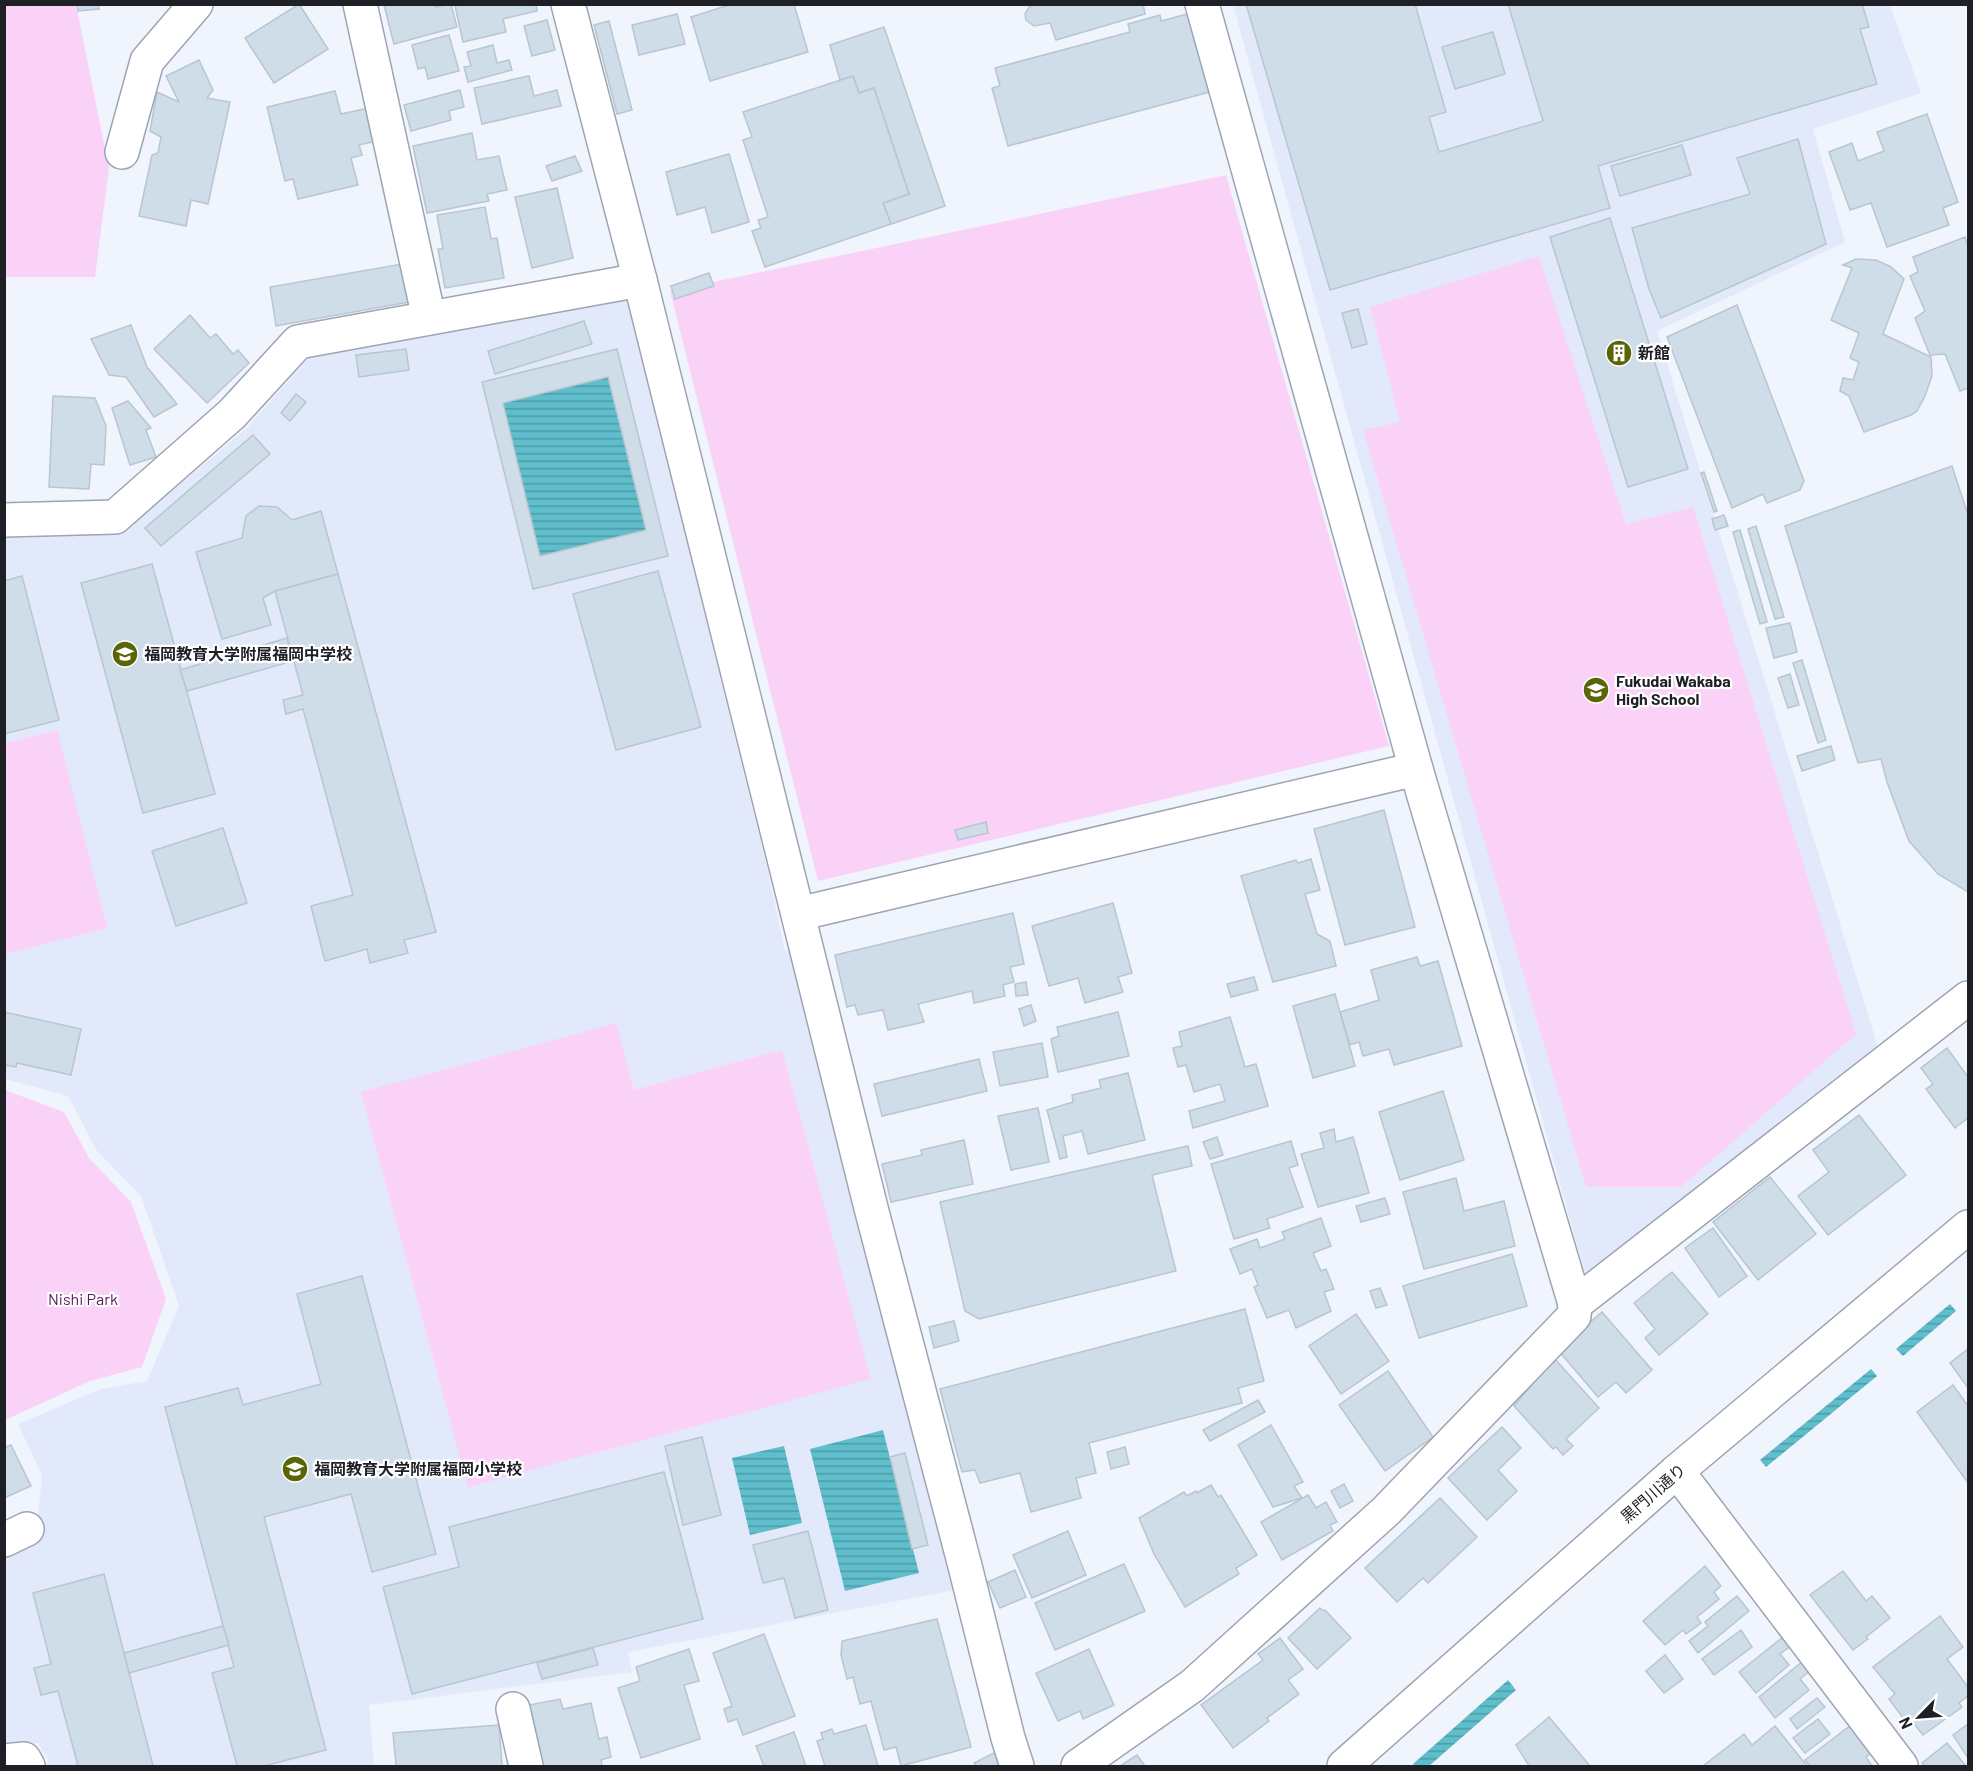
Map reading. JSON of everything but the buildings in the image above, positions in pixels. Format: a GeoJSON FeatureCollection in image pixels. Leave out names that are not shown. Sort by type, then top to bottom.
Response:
{"type":"FeatureCollection","features":[{"type":"Feature","properties":{"kind":"street"},"geometry":{"type":"LineString","coordinates":[[122,152],[147,61],[196,4]]}},
{"type":"Feature","properties":{"kind":"street"},"geometry":{"type":"LineString","coordinates":[[360,4],[429,318]]}},
{"type":"Feature","properties":{"kind":"street"},"geometry":{"type":"LineString","coordinates":[[568,4],[640,280],[871,1208],[1017,1767]]}},
{"type":"Feature","properties":{"kind":"street"},"geometry":{"type":"LineString","coordinates":[[1078,1767],[1192,1686],[1386,1511],[1574,1316],[1575,1304],[1416,769],[1202,4]]}},
{"type":"Feature","properties":{"kind":"street"},"geometry":{"type":"LineString","coordinates":[[4,520],[115,517],[232,414],[298,342],[640,280]]}},
{"type":"Feature","properties":{"kind":"street"},"geometry":{"type":"LineString","coordinates":[[798,914],[1416,769]]}},
{"type":"Feature","properties":{"kind":"street"},"geometry":{"type":"LineString","coordinates":[[1575,1304],[1968,998]]}},
{"type":"Feature","properties":{"kind":"street","name":"黒門川通り"},"geometry":{"type":"LineString","coordinates":[[1344,1767],[1677,1471],[1968,1227]]}},
{"type":"Feature","properties":{"kind":"street"},"geometry":{"type":"LineString","coordinates":[[1677,1471],[1900,1767]]}},
{"type":"Feature","properties":{"kind":"street"},"geometry":{"type":"LineString","coordinates":[[513,1709],[526,1767]]}},
{"type":"Feature","properties":{"kind":"street"},"geometry":{"type":"LineString","coordinates":[[4,1761],[24,1759],[28,1767]]}},
{"type":"Feature","properties":{"kind":"shaded area","name":"Fukudai Wakaba High School"},"geometry":{"type":"Polygon","coordinates":[[[1233,5],[1890,5],[1921,93],[1813,129],[1845,242],[1657,331],[1879,1050],[1592,1275],[1584,1270],[1233,5]]]}},
{"type":"Feature","properties":{"kind":"shaded area"},"geometry":{"type":"Polygon","coordinates":[[[627,300],[768,872],[785,951],[790,950],[955,1590],[628,1652],[632,1672],[369,1705],[374,1766],[46,1766],[48,1760],[38,1743],[5,1750],[4,1552],[36,1537],[42,1475],[18,1424],[101,1389],[147,1381],[179,1306],[141,1196],[97,1151],[68,1096],[5,1079],[5,530],[48,523],[121,534],[247,428],[310,356],[627,300]]]}},
{"type":"Feature","properties":{"kind":"green space"},"geometry":{"type":"Polygon","coordinates":[[[4,5],[76,5],[109,168],[95,277],[5,277],[4,5]]]}},
{"type":"Feature","properties":{"kind":"green space"},"geometry":{"type":"Polygon","coordinates":[[[1226,175],[1389,746],[818,881],[670,291],[1226,175]]]}},
{"type":"Feature","properties":{"kind":"green space"},"geometry":{"type":"Polygon","coordinates":[[[1539,256],[1626,524],[1693,507],[1856,1034],[1681,1187],[1586,1187],[1363,430],[1400,422],[1370,307],[1539,256]]]}},
{"type":"Feature","properties":{"kind":"green space"},"geometry":{"type":"Polygon","coordinates":[[[57,730],[107,928],[5,954],[5,743],[57,730]]]}},
{"type":"Feature","properties":{"kind":"green space"},"geometry":{"type":"Polygon","coordinates":[[[616,1023],[634,1090],[782,1050],[871,1379],[468,1487],[361,1092],[616,1023]]]}},
{"type":"Feature","properties":{"kind":"green space","name":"Nishi Park"},"geometry":{"type":"Polygon","coordinates":[[[5,1090],[64,1112],[89,1158],[131,1202],[166,1299],[142,1367],[90,1381],[5,1420],[5,1090]]]}},
{"type":"Feature","properties":{"kind":"water"},"geometry":{"type":"Polygon","coordinates":[[[608,377],[646,530],[540,556],[503,403],[608,377]]]}},
{"type":"Feature","properties":{"kind":"water"},"geometry":{"type":"Polygon","coordinates":[[[1950,1304],[1956,1311],[1903,1356],[1896,1349],[1950,1304]]]}},
{"type":"Feature","properties":{"kind":"water"},"geometry":{"type":"Polygon","coordinates":[[[1871,1369],[1877,1376],[1766,1467],[1760,1460],[1871,1369]]]}},
{"type":"Feature","properties":{"kind":"water"},"geometry":{"type":"Polygon","coordinates":[[[883,1430],[919,1573],[845,1591],[810,1449],[883,1430]]]}},
{"type":"Feature","properties":{"kind":"water"},"geometry":{"type":"Polygon","coordinates":[[[784,1446],[802,1523],[750,1535],[732,1458],[784,1446]]]}},
{"type":"Feature","properties":{"kind":"water"},"geometry":{"type":"Polygon","coordinates":[[[1508,1680],[1516,1690],[1429,1766],[1413,1764],[1508,1680]]]}},
{"type":"Feature","properties":{"kind":"place","name":"新館"},"geometry":{"type":"Point","coordinates":[1619,353]}},
{"type":"Feature","properties":{"kind":"place","name":"福岡教育大学附属福岡中学校"},"geometry":{"type":"Point","coordinates":[125,654]}},
{"type":"Feature","properties":{"kind":"place","name":"Fukudai Wakaba High School"},"geometry":{"type":"Point","coordinates":[1596,690]}},
{"type":"Feature","properties":{"kind":"place","name":"福岡教育大学附属福岡小学校"},"geometry":{"type":"Point","coordinates":[295,1469]}}]}
